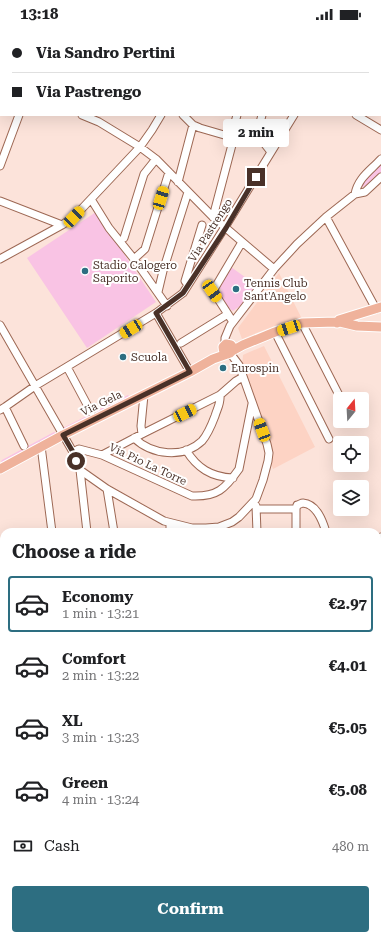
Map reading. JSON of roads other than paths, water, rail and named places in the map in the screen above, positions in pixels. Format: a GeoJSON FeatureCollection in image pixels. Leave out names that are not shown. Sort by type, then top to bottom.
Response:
{"type":"FeatureCollection","features":[{"type":"Feature","properties":{"kind":"main road"},"geometry":{"type":"LineString","coordinates":[[244,345],[302,323],[338,321],[378,308]]}},
{"type":"Feature","properties":{"kind":"main road"},"geometry":{"type":"LineString","coordinates":[[338,321],[357,326],[381,328]]}},
{"type":"Feature","properties":{"kind":"main road","name":"Via Gela"},"geometry":{"type":"LineString","coordinates":[[0,469],[41,446],[190,372],[229,349],[244,345]]}},
{"type":"Feature","properties":{"kind":"street"},"geometry":{"type":"LineString","coordinates":[[0,163],[19,116]]}},
{"type":"Feature","properties":{"kind":"street"},"geometry":{"type":"LineString","coordinates":[[86,116],[100,119],[156,159],[213,217],[274,269]]}},
{"type":"Feature","properties":{"kind":"street"},"geometry":{"type":"LineString","coordinates":[[0,259],[74,217],[140,147],[160,116]]}},
{"type":"Feature","properties":{"kind":"street"},"geometry":{"type":"LineString","coordinates":[[186,116],[193,125],[231,137]]}},
{"type":"Feature","properties":{"kind":"street"},"geometry":{"type":"LineString","coordinates":[[213,217],[233,141],[231,137],[237,116]]}},
{"type":"Feature","properties":{"kind":"street"},"geometry":{"type":"LineString","coordinates":[[262,116],[257,134],[271,152]]}},
{"type":"Feature","properties":{"kind":"street","name":"Via Pastrengo"},"geometry":{"type":"LineString","coordinates":[[2,408],[35,386],[156,313],[183,293],[226,228],[293,116]]}},
{"type":"Feature","properties":{"kind":"street"},"geometry":{"type":"LineString","coordinates":[[358,116],[381,130]]}},
{"type":"Feature","properties":{"kind":"street"},"geometry":{"type":"LineString","coordinates":[[178,182],[193,125]]}},
{"type":"Feature","properties":{"kind":"street"},"geometry":{"type":"LineString","coordinates":[[124,238],[144,174],[156,159]]}},
{"type":"Feature","properties":{"kind":"street"},"geometry":{"type":"LineString","coordinates":[[355,194],[357,186],[363,177],[381,159]]}},
{"type":"Feature","properties":{"kind":"street"},"geometry":{"type":"LineString","coordinates":[[134,259],[145,250],[169,172]]}},
{"type":"Feature","properties":{"kind":"street"},"geometry":{"type":"LineString","coordinates":[[225,528],[239,517],[256,499],[266,471],[269,453],[239,365],[229,349],[228,332],[230,326],[274,269],[297,244],[326,217],[355,194],[365,192],[381,177]]}},
{"type":"Feature","properties":{"kind":"street"},"geometry":{"type":"LineString","coordinates":[[158,292],[163,271],[188,192]]}},
{"type":"Feature","properties":{"kind":"street"},"geometry":{"type":"LineString","coordinates":[[91,199],[109,228],[134,259],[167,306]]}},
{"type":"Feature","properties":{"kind":"street"},"geometry":{"type":"LineString","coordinates":[[0,201],[62,225]]}},
{"type":"Feature","properties":{"kind":"street"},"geometry":{"type":"LineString","coordinates":[[326,217],[378,308]]}},
{"type":"Feature","properties":{"kind":"street"},"geometry":{"type":"LineString","coordinates":[[188,285],[185,281],[202,225]]}},
{"type":"Feature","properties":{"kind":"street"},"geometry":{"type":"LineString","coordinates":[[233,322],[212,291],[242,242]]}},
{"type":"Feature","properties":{"kind":"street"},"geometry":{"type":"LineString","coordinates":[[156,313],[190,372]]}},
{"type":"Feature","properties":{"kind":"street"},"geometry":{"type":"LineString","coordinates":[[182,343],[228,314]]}},
{"type":"Feature","properties":{"kind":"street"},"geometry":{"type":"LineString","coordinates":[[302,323],[337,392]]}},
{"type":"Feature","properties":{"kind":"street"},"geometry":{"type":"LineString","coordinates":[[0,325],[73,452],[80,470],[87,528]]}},
{"type":"Feature","properties":{"kind":"street"},"geometry":{"type":"LineString","coordinates":[[275,332],[329,439]]}},
{"type":"Feature","properties":{"kind":"street"},"geometry":{"type":"LineString","coordinates":[[239,365],[240,352],[244,345]]}},
{"type":"Feature","properties":{"kind":"street"},"geometry":{"type":"LineString","coordinates":[[67,367],[91,412]]}},
{"type":"Feature","properties":{"kind":"street"},"geometry":{"type":"LineString","coordinates":[[102,455],[220,395],[243,377]]}},
{"type":"Feature","properties":{"kind":"street"},"geometry":{"type":"LineString","coordinates":[[142,434],[144,395]]}},
{"type":"Feature","properties":{"kind":"street"},"geometry":{"type":"LineString","coordinates":[[134,438],[139,444],[159,452],[169,453],[186,450],[195,446],[202,441],[211,424],[219,406],[220,395]]}},
{"type":"Feature","properties":{"kind":"street","name":"Via Pio La Torre"},"geometry":{"type":"LineString","coordinates":[[73,452],[79,449],[102,455],[192,496],[214,494],[233,478],[239,469],[252,403]]}},
{"type":"Feature","properties":{"kind":"street"},"geometry":{"type":"LineString","coordinates":[[2,408],[24,446]]}},
{"type":"Feature","properties":{"kind":"street"},"geometry":{"type":"LineString","coordinates":[[41,446],[51,528]]}},
{"type":"Feature","properties":{"kind":"street","name":"Via Pio La Torre"},"geometry":{"type":"LineString","coordinates":[[186,450],[191,460],[202,469],[219,476],[233,478]]}},
{"type":"Feature","properties":{"kind":"street"},"geometry":{"type":"LineString","coordinates":[[80,470],[107,489],[164,521],[182,528]]}},
{"type":"Feature","properties":{"kind":"street"},"geometry":{"type":"LineString","coordinates":[[219,476],[221,480],[220,490]]}},
{"type":"Feature","properties":{"kind":"street"},"geometry":{"type":"LineString","coordinates":[[107,489],[113,528]]}},
{"type":"Feature","properties":{"kind":"street"},"geometry":{"type":"LineString","coordinates":[[256,499],[257,528]]}},
{"type":"Feature","properties":{"kind":"street"},"geometry":{"type":"LineString","coordinates":[[296,528],[297,505],[303,503],[310,506],[320,515],[325,528]]}},
{"type":"Feature","properties":{"kind":"street"},"geometry":{"type":"LineString","coordinates":[[257,509],[296,509]]}},
{"type":"Feature","properties":{"kind":"street"},"geometry":{"type":"LineString","coordinates":[[170,523],[170,528]]}},
{"type":"Feature","properties":{"kind":"place","name":"Stadio Calogero Saporito"},"geometry":{"type":"Point","coordinates":[85,271]}},
{"type":"Feature","properties":{"kind":"place","name":"Tennis Club Sant'Angelo"},"geometry":{"type":"Point","coordinates":[236,289]}},
{"type":"Feature","properties":{"kind":"place","name":"Scuola"},"geometry":{"type":"Point","coordinates":[123,357]}},
{"type":"Feature","properties":{"kind":"place","name":"Eurospin"},"geometry":{"type":"Point","coordinates":[223,368]}}]}
